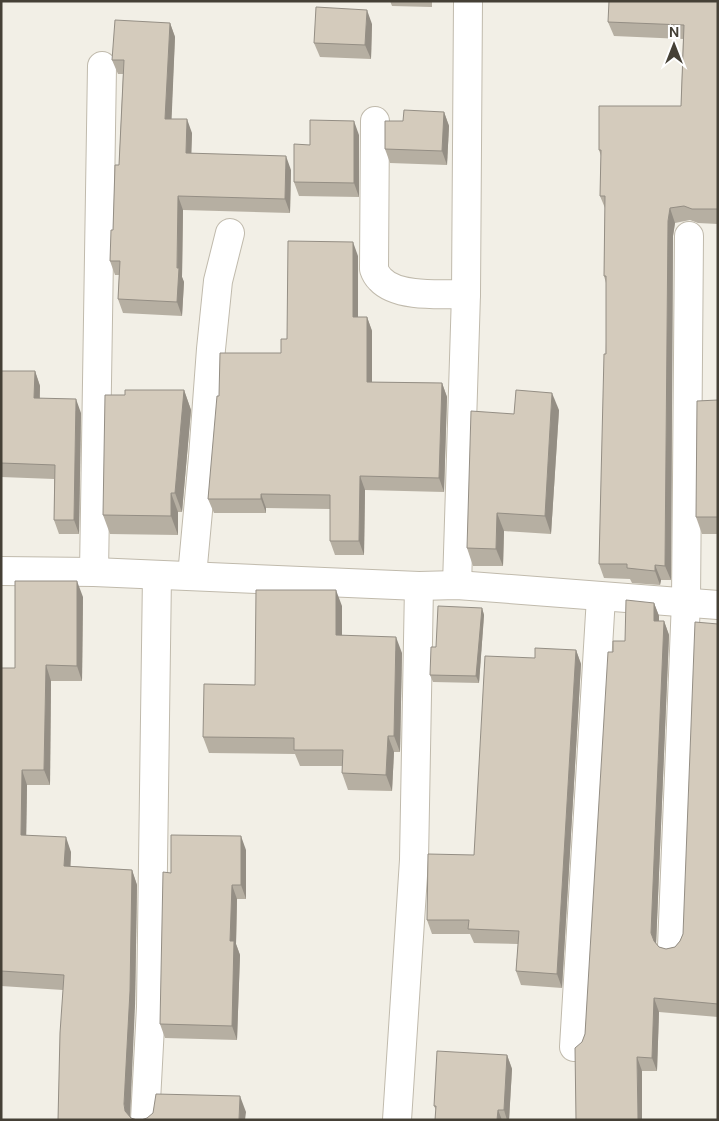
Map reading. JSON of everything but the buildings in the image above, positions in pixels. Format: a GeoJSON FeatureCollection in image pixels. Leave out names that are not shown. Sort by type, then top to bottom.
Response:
{"type":"FeatureCollection","features":[{"type":"Feature","properties":{"kind":"street"},"geometry":{"type":"LineString","coordinates":[[457,585],[466,294],[468,1]]}},
{"type":"Feature","properties":{"kind":"street"},"geometry":{"type":"LineString","coordinates":[[94,572],[102,66]]}},
{"type":"Feature","properties":{"kind":"street"},"geometry":{"type":"LineString","coordinates":[[375,121],[374,268],[380,279],[397,289],[418,293],[466,294]]}},
{"type":"Feature","properties":{"kind":"street"},"geometry":{"type":"LineString","coordinates":[[192,576],[203,457],[210,349],[218,281],[230,233]]}},
{"type":"Feature","properties":{"kind":"street"},"geometry":{"type":"LineString","coordinates":[[672,947],[686,602],[689,236]]}},
{"type":"Feature","properties":{"kind":"street"},"geometry":{"type":"LineString","coordinates":[[1,571],[94,572],[419,586],[457,585],[718,605]]}},
{"type":"Feature","properties":{"kind":"street"},"geometry":{"type":"LineString","coordinates":[[145,1120],[151,1007],[157,575]]}},
{"type":"Feature","properties":{"kind":"street"},"geometry":{"type":"LineString","coordinates":[[397,1120],[414,860],[419,586]]}},
{"type":"Feature","properties":{"kind":"street"},"geometry":{"type":"LineString","coordinates":[[574,1047],[601,597]]}}]}
